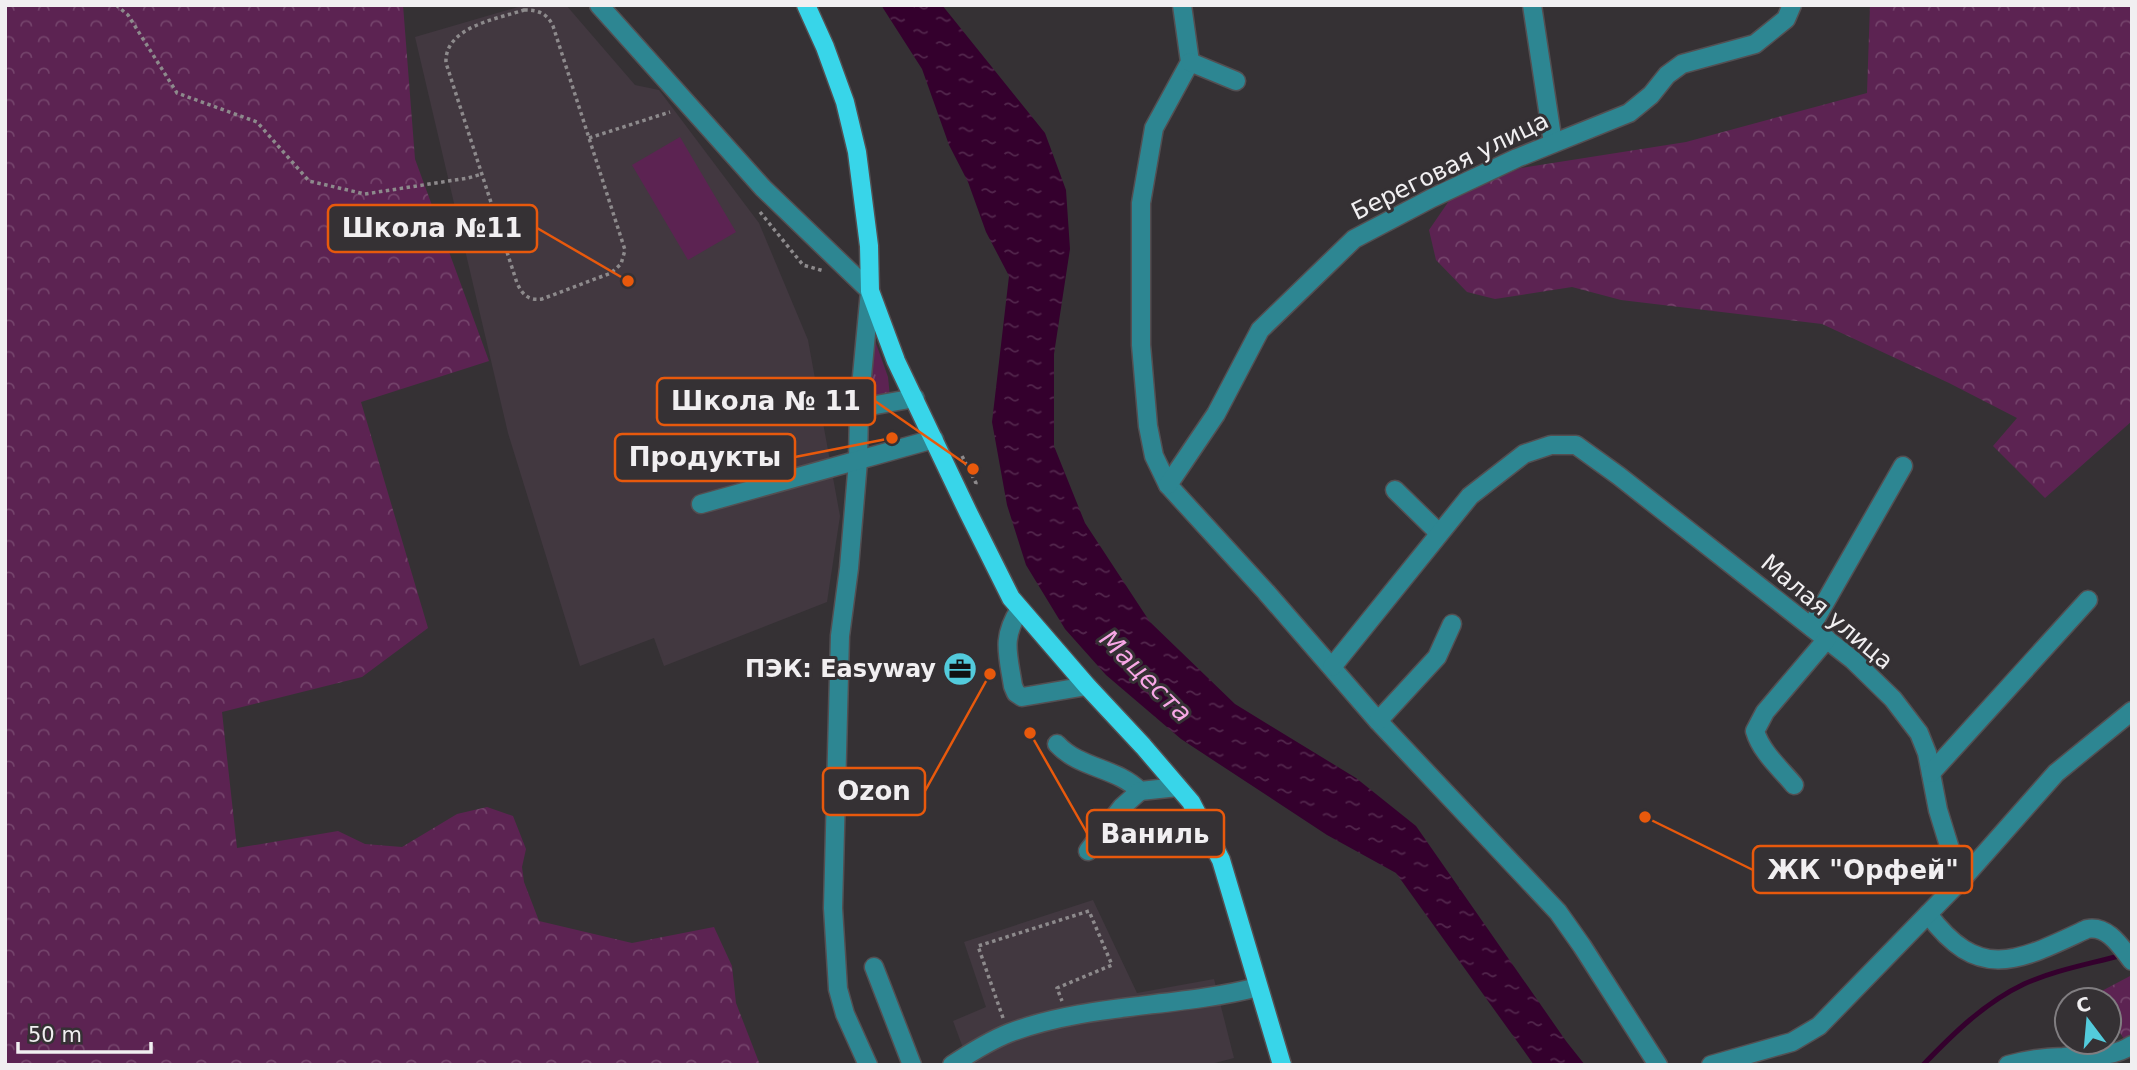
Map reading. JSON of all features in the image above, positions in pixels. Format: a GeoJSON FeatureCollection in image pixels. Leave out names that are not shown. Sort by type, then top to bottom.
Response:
{"type":"FeatureCollection","features":[{"type":"Feature","properties":{"kind":"main road"},"geometry":{"type":"LineString","coordinates":[[806,5],[845,102],[857,152],[867,234],[870,291],[896,361],[1011,598],[1191,802],[1221,860],[1282,1065]]}},
{"type":"Feature","properties":{"kind":"street"},"geometry":{"type":"LineString","coordinates":[[599,5],[764,188],[870,291],[859,408],[858,461],[849,568],[840,636],[833,908],[838,989],[845,1014],[869,1065]]}},
{"type":"Feature","properties":{"kind":"street"},"geometry":{"type":"LineString","coordinates":[[1182,5],[1190,62],[1154,128],[1141,203],[1141,345],[1148,426],[1154,456],[1168,485],[1378,720],[1558,912],[1658,1065]]}},
{"type":"Feature","properties":{"kind":"street"},"geometry":{"type":"LineString","coordinates":[[1532,5],[1553,143]]}},
{"type":"Feature","properties":{"kind":"street","name":"Береговая улица"},"geometry":{"type":"LineString","coordinates":[[1168,485],[1216,414],[1260,330],[1354,239],[1432,198],[1553,143],[1629,113],[1651,95],[1667,75],[1682,64],[1755,44],[1786,19],[1792,5]]}},
{"type":"Feature","properties":{"kind":"street"},"geometry":{"type":"LineString","coordinates":[[1190,62],[1236,81]]}},
{"type":"Feature","properties":{"kind":"street"},"geometry":{"type":"LineString","coordinates":[[859,408],[915,398]]}},
{"type":"Feature","properties":{"kind":"street"},"geometry":{"type":"LineString","coordinates":[[701,504],[934,439]]}},
{"type":"Feature","properties":{"kind":"street","name":"Малая улица"},"geometry":{"type":"LineString","coordinates":[[1439,533],[1469,496],[1524,454],[1551,444],[1576,445],[1853,660],[1909,718],[1927,752],[1938,810],[1951,852],[1965,876]]}},
{"type":"Feature","properties":{"kind":"street"},"geometry":{"type":"LineString","coordinates":[[1811,627],[1903,466]]}},
{"type":"Feature","properties":{"kind":"street"},"geometry":{"type":"LineString","coordinates":[[1332,667],[1439,533],[1395,491]]}},
{"type":"Feature","properties":{"kind":"street"},"geometry":{"type":"LineString","coordinates":[[1931,773],[2088,600]]}},
{"type":"Feature","properties":{"kind":"street"},"geometry":{"type":"LineString","coordinates":[[1020,609],[1006,639],[1016,693],[1022,697],[1087,686]]}},
{"type":"Feature","properties":{"kind":"street"},"geometry":{"type":"LineString","coordinates":[[1378,720],[1437,657],[1452,624]]}},
{"type":"Feature","properties":{"kind":"street"},"geometry":{"type":"LineString","coordinates":[[1794,785],[1765,750],[1755,731],[1765,712],[1827,639]]}},
{"type":"Feature","properties":{"kind":"street"},"geometry":{"type":"LineString","coordinates":[[1724,1063],[1792,1042],[1819,1026],[1965,876],[2056,774],[2132,711]]}},
{"type":"Feature","properties":{"kind":"street"},"geometry":{"type":"LineString","coordinates":[[1057,744],[1064,752],[1082,763],[1124,777],[1140,791]]}},
{"type":"Feature","properties":{"kind":"street"},"geometry":{"type":"LineString","coordinates":[[1088,851],[1122,807],[1140,791],[1178,787]]}},
{"type":"Feature","properties":{"kind":"street"},"geometry":{"type":"LineString","coordinates":[[1928,914],[1940,930],[1961,949],[1991,960],[2027,956],[2087,929],[2095,928],[2117,942],[2132,961]]}},
{"type":"Feature","properties":{"kind":"street"},"geometry":{"type":"LineString","coordinates":[[874,967],[912,1065]]}},
{"type":"Feature","properties":{"kind":"street"},"geometry":{"type":"LineString","coordinates":[[952,1065],[1008,1034],[1068,1017],[1258,987]]}},
{"type":"Feature","properties":{"kind":"street"},"geometry":{"type":"LineString","coordinates":[[2008,1065],[2103,1056],[2123,1051],[2132,1045]]}},
{"type":"Feature","properties":{"kind":"path"},"geometry":{"type":"LineString","coordinates":[[116,5],[128,15],[177,93],[257,122],[309,181],[365,194],[482,174]]}},
{"type":"Feature","properties":{"kind":"path"},"geometry":{"type":"LineString","coordinates":[[524,10],[534,10],[547,16],[553,26],[625,250],[617,269],[542,299],[527,297],[520,291],[482,174],[446,63],[446,54],[450,45],[465,30],[524,10]]}},
{"type":"Feature","properties":{"kind":"path"},"geometry":{"type":"LineString","coordinates":[[589,138],[674,110]]}},
{"type":"Feature","properties":{"kind":"path"},"geometry":{"type":"LineString","coordinates":[[1008,1034],[978,946],[1089,911],[1112,965],[1057,988],[1068,1017]]}},
{"type":"Feature","properties":{"kind":"shaded area"},"geometry":{"type":"Polygon","coordinates":[[[525,5],[566,5],[635,85],[659,90],[759,223],[808,340],[840,516],[827,602],[664,666],[654,638],[580,666],[508,433],[415,37],[525,5]]]}},
{"type":"Feature","properties":{"kind":"shaded area"},"geometry":{"type":"Polygon","coordinates":[[[1093,900],[1137,993],[1214,979],[1234,1058],[1207,1065],[979,1065],[966,1056],[953,1021],[986,1007],[964,942],[1093,900]]]}},
{"type":"Feature","properties":{"kind":"green space"},"geometry":{"type":"Polygon","coordinates":[[[5,5],[403,5],[415,159],[489,361],[361,402],[428,628],[362,677],[222,712],[237,848],[338,831],[365,844],[402,847],[457,814],[487,807],[513,816],[526,849],[522,867],[524,882],[539,921],[632,943],[714,927],[732,966],[736,1003],[760,1065],[5,1065],[5,5]]]}},
{"type":"Feature","properties":{"kind":"green space"},"geometry":{"type":"Polygon","coordinates":[[[1870,5],[2132,5],[2132,421],[2045,498],[1993,446],[2017,418],[1822,324],[1621,300],[1572,287],[1495,299],[1467,292],[1436,260],[1429,230],[1453,195],[1521,168],[1686,142],[1867,93],[1870,5]]]}},
{"type":"Feature","properties":{"kind":"green space"},"geometry":{"type":"Polygon","coordinates":[[[680,137],[736,232],[688,260],[632,165],[680,137]]]}},
{"type":"Feature","properties":{"kind":"green space"},"geometry":{"type":"Polygon","coordinates":[[[874,338],[888,377],[890,397],[868,396],[874,338]]]}},
{"type":"Feature","properties":{"kind":"green space"},"geometry":{"type":"Polygon","coordinates":[[[2132,975],[2132,1052],[2123,1038],[2123,986],[2111,986],[2132,975]]]}},
{"type":"Feature","properties":{"kind":"water","name":"Мацеста"},"geometry":{"type":"Polygon","coordinates":[[[881,5],[942,5],[1045,133],[1066,190],[1070,249],[1054,354],[1054,446],[1085,523],[1150,622],[1235,704],[1356,778],[1416,826],[1585,1065],[1534,1065],[1396,873],[1327,835],[1181,739],[1106,675],[1065,629],[1026,565],[1007,505],[992,422],[1009,276],[986,232],[968,182],[949,145],[922,69],[881,5]]]}},
{"type":"Feature","properties":{"kind":"waterway"},"geometry":{"type":"LineString","coordinates":[[1923,1065],[1970,1020],[2009,992],[2048,975],[2122,955]]}},
{"type":"Feature","properties":{"kind":"place","name":"Школа №11"},"geometry":{"type":"Point","coordinates":[628,281]}},
{"type":"Feature","properties":{"kind":"place","name":"Продукты"},"geometry":{"type":"Point","coordinates":[892,438]}},
{"type":"Feature","properties":{"kind":"place","name":"Школа № 11"},"geometry":{"type":"Point","coordinates":[973,469]}},
{"type":"Feature","properties":{"kind":"place","name":"ПЭК: Easyway"},"geometry":{"type":"Point","coordinates":[960,669]}},
{"type":"Feature","properties":{"kind":"place","name":"Ozon"},"geometry":{"type":"Point","coordinates":[990,674]}},
{"type":"Feature","properties":{"kind":"place","name":"Ваниль"},"geometry":{"type":"Point","coordinates":[1030,733]}},
{"type":"Feature","properties":{"kind":"place","name":"ЖК \"Орфей\""},"geometry":{"type":"Point","coordinates":[1645,817]}}]}
